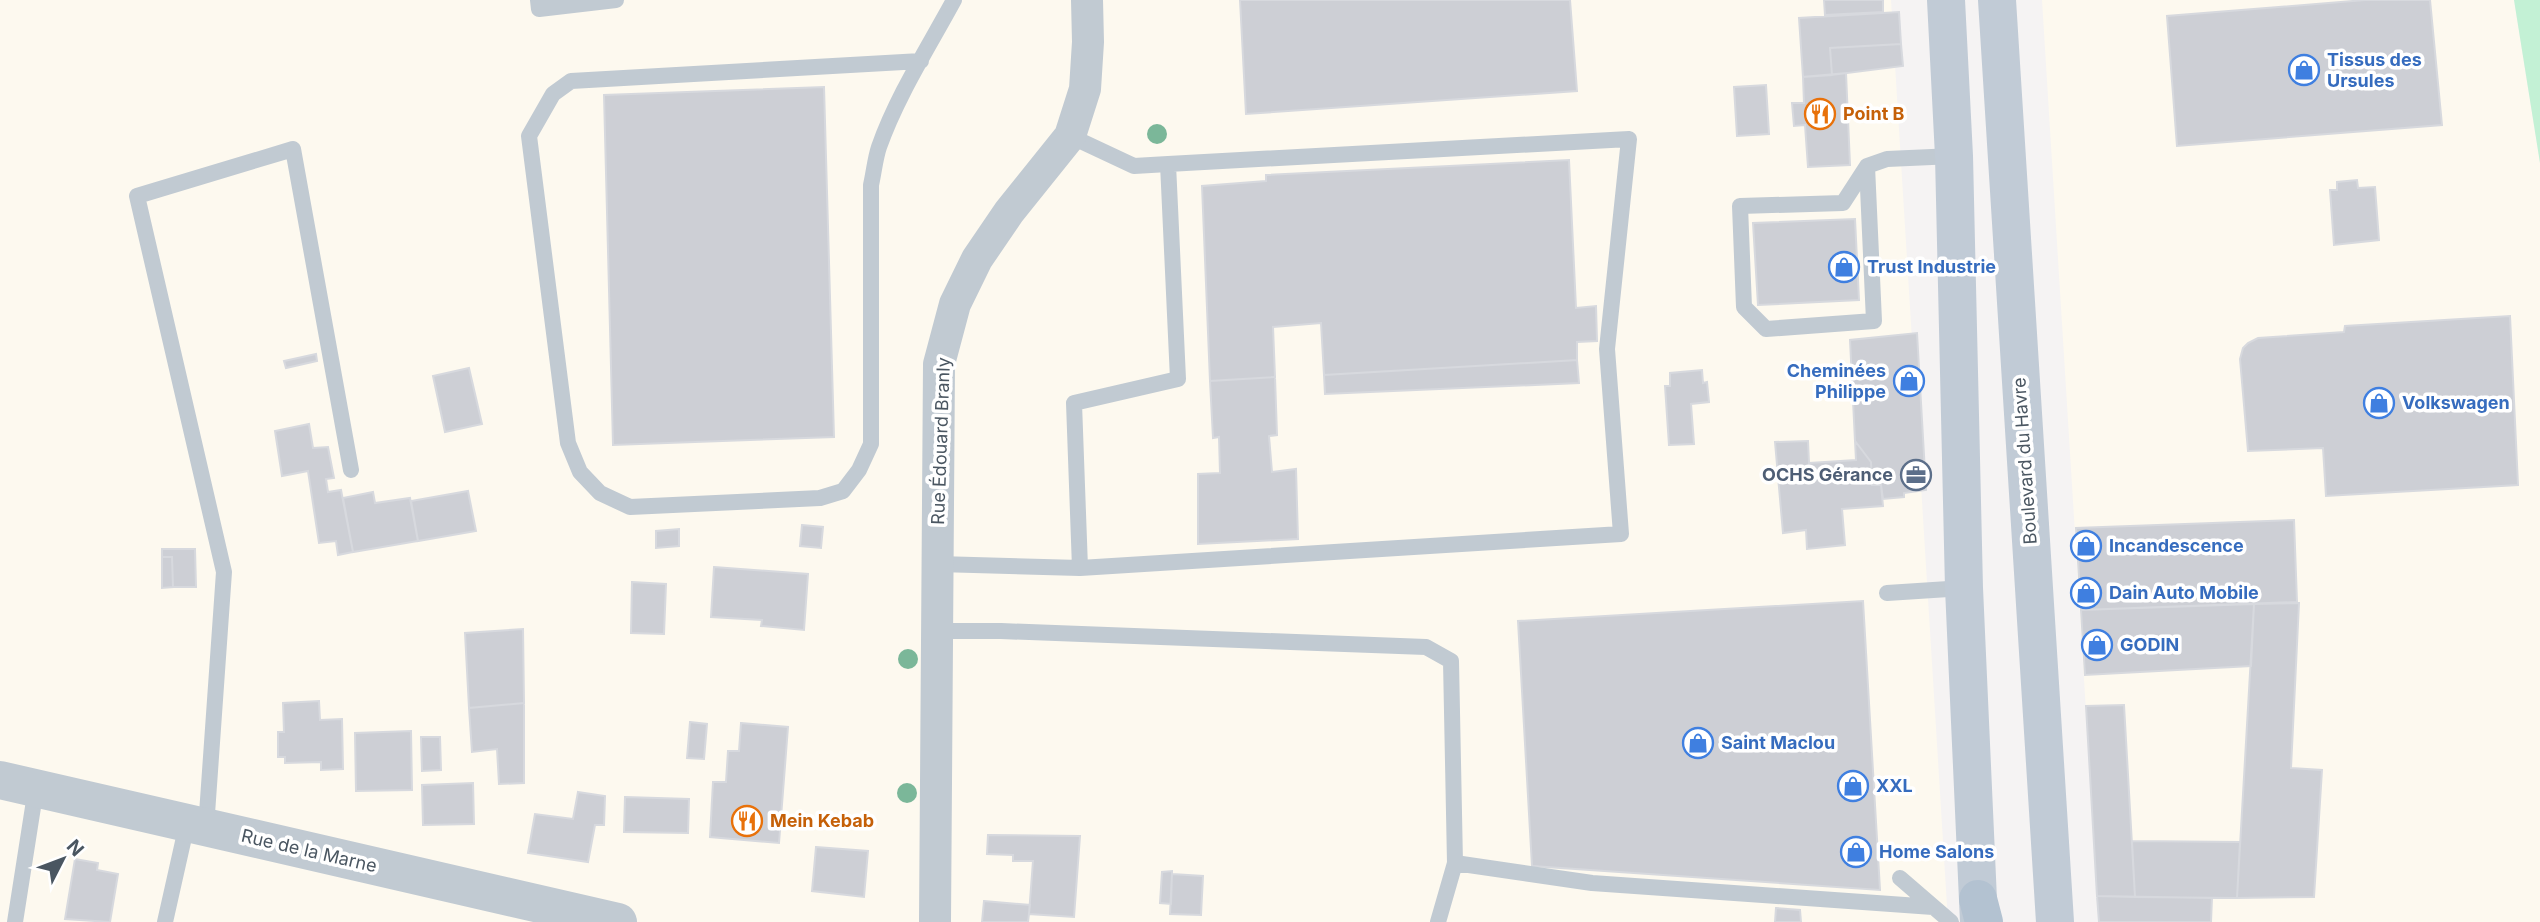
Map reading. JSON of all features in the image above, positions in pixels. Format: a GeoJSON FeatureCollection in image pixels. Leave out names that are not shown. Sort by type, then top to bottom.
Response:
{"type":"FeatureCollection","features":[{"type":"Feature","properties":{"kind":"main road"},"geometry":{"type":"LineString","coordinates":[[1946,0],[1954,156],[1973,916]]}},
{"type":"Feature","properties":{"kind":"main road","name":"Boulevard du Havre"},"geometry":{"type":"LineString","coordinates":[[1997,0],[2054,922]]}},
{"type":"Feature","properties":{"kind":"street","name":"Rue Édouard Branly"},"geometry":{"type":"LineString","coordinates":[[935,922],[939,364],[955,304],[977,259],[1009,212],[1070,136],[1085,89],[1087,0]]}},
{"type":"Feature","properties":{"kind":"street","name":"Rue de la Marne"},"geometry":{"type":"LineString","coordinates":[[18,784],[618,922]]}},
{"type":"Feature","properties":{"kind":"lane"},"geometry":{"type":"LineString","coordinates":[[538,0],[538,9],[616,0]]}},
{"type":"Feature","properties":{"kind":"lane"},"geometry":{"type":"LineString","coordinates":[[921,61],[571,81],[553,94],[529,136],[568,443],[580,472],[600,493],[630,507],[820,498],[843,491],[859,470],[871,444],[871,185],[878,150],[891,118],[954,0]]}},
{"type":"Feature","properties":{"kind":"lane"},"geometry":{"type":"LineString","coordinates":[[938,564],[1080,568],[1621,534],[1607,349],[1629,139],[1134,166],[1070,136]]}},
{"type":"Feature","properties":{"kind":"lane"},"geometry":{"type":"LineString","coordinates":[[165,922],[197,826],[224,572],[137,196],[293,149],[351,470]]}},
{"type":"Feature","properties":{"kind":"lane"},"geometry":{"type":"LineString","coordinates":[[1867,166],[1874,321],[1766,329],[1744,307],[1740,206],[1843,202],[1867,166],[1887,159],[1954,156]]}},
{"type":"Feature","properties":{"kind":"lane"},"geometry":{"type":"LineString","coordinates":[[1080,568],[1074,403],[1178,379],[1168,164]]}},
{"type":"Feature","properties":{"kind":"lane"},"geometry":{"type":"LineString","coordinates":[[1887,593],[1964,588]]}},
{"type":"Feature","properties":{"kind":"lane"},"geometry":{"type":"LineString","coordinates":[[937,631],[1426,647],[1451,661],[1455,863],[1438,922]]}},
{"type":"Feature","properties":{"kind":"lane"},"geometry":{"type":"LineString","coordinates":[[15,922],[18,784]]}},
{"type":"Feature","properties":{"kind":"lane"},"geometry":{"type":"LineString","coordinates":[[1455,863],[1592,883],[1933,906],[1973,916]]}},
{"type":"Feature","properties":{"kind":"lane"},"geometry":{"type":"LineString","coordinates":[[1900,878],[1933,906]]}},
{"type":"Feature","properties":{"kind":"shaded area"},"geometry":{"type":"Polygon","coordinates":[[[0,0],[1891,0],[1948,922],[0,922],[0,0]]]}},
{"type":"Feature","properties":{"kind":"shaded area"},"geometry":{"type":"Polygon","coordinates":[[[2042,0],[2514,0],[2540,163],[2540,922],[2099,922],[2042,0]]]}},
{"type":"Feature","properties":{"kind":"green space"},"geometry":{"type":"Polygon","coordinates":[[[2514,0],[2540,0],[2540,163],[2514,0]]]}},
{"type":"Feature","properties":{"kind":"building"},"geometry":{"type":"Polygon","coordinates":[[[1240,0],[1570,0],[1577,91],[1246,114],[1240,0]]]}},
{"type":"Feature","properties":{"kind":"building"},"geometry":{"type":"Polygon","coordinates":[[[1824,0],[1883,0],[1883,12],[1825,15],[1824,0]]]}},
{"type":"Feature","properties":{"kind":"building","name":"Tissus des Ursules"},"geometry":{"type":"Polygon","coordinates":[[[2365,0],[2430,0],[2442,125],[2177,146],[2167,16],[2365,0]]]}},
{"type":"Feature","properties":{"kind":"building"},"geometry":{"type":"Polygon","coordinates":[[[1899,12],[1901,44],[1830,48],[1832,75],[1803,77],[1799,18],[1899,12]]]}},
{"type":"Feature","properties":{"kind":"building"},"geometry":{"type":"Polygon","coordinates":[[[1901,44],[1903,66],[1832,75],[1830,48],[1901,44]]]}},
{"type":"Feature","properties":{"kind":"building","name":"Point B"},"geometry":{"type":"Polygon","coordinates":[[[1846,73],[1850,165],[1808,167],[1805,125],[1794,126],[1792,103],[1804,103],[1803,77],[1846,73]]]}},
{"type":"Feature","properties":{"kind":"building"},"geometry":{"type":"Polygon","coordinates":[[[1766,85],[1769,134],[1737,136],[1734,87],[1766,85]]]}},
{"type":"Feature","properties":{"kind":"building"},"geometry":{"type":"Polygon","coordinates":[[[824,87],[834,437],[613,445],[604,95],[824,87]]]}},
{"type":"Feature","properties":{"kind":"building"},"geometry":{"type":"Polygon","coordinates":[[[1569,160],[1576,308],[1596,306],[1597,341],[1577,342],[1577,360],[1324,375],[1321,323],[1273,327],[1275,377],[1210,381],[1202,186],[1266,181],[1266,175],[1569,160]]]}},
{"type":"Feature","properties":{"kind":"building"},"geometry":{"type":"Polygon","coordinates":[[[2357,180],[2358,188],[2375,187],[2379,240],[2334,245],[2330,190],[2337,190],[2337,182],[2357,180]]]}},
{"type":"Feature","properties":{"kind":"building"},"geometry":{"type":"Polygon","coordinates":[[[1855,219],[1859,300],[1758,305],[1753,223],[1855,219]]]}},
{"type":"Feature","properties":{"kind":"building","name":"Volkswagen"},"geometry":{"type":"Polygon","coordinates":[[[2510,316],[2518,485],[2326,496],[2323,448],[2248,451],[2240,359],[2243,348],[2248,343],[2258,338],[2344,332],[2345,326],[2510,316]]]}},
{"type":"Feature","properties":{"kind":"building"},"geometry":{"type":"Polygon","coordinates":[[[1917,333],[1926,490],[1904,493],[1904,497],[1883,499],[1881,485],[1872,485],[1871,462],[1855,441],[1850,340],[1917,333]]]}},
{"type":"Feature","properties":{"kind":"building"},"geometry":{"type":"Polygon","coordinates":[[[316,354],[317,361],[286,368],[284,361],[316,354]]]}},
{"type":"Feature","properties":{"kind":"building"},"geometry":{"type":"Polygon","coordinates":[[[1577,360],[1579,383],[1325,394],[1324,375],[1577,360]]]}},
{"type":"Feature","properties":{"kind":"building"},"geometry":{"type":"Polygon","coordinates":[[[469,368],[482,424],[445,432],[433,376],[469,368]]]}},
{"type":"Feature","properties":{"kind":"building"},"geometry":{"type":"Polygon","coordinates":[[[1702,370],[1703,383],[1707,382],[1709,402],[1691,404],[1694,444],[1669,445],[1665,386],[1670,386],[1670,373],[1702,370]]]}},
{"type":"Feature","properties":{"kind":"building"},"geometry":{"type":"Polygon","coordinates":[[[1275,377],[1277,435],[1269,436],[1272,472],[1296,469],[1298,539],[1198,544],[1198,474],[1220,473],[1219,437],[1213,438],[1210,381],[1275,377]]]}},
{"type":"Feature","properties":{"kind":"building"},"geometry":{"type":"Polygon","coordinates":[[[309,424],[313,448],[328,447],[334,478],[326,479],[328,492],[341,490],[353,552],[338,555],[336,541],[319,543],[308,471],[282,476],[275,431],[309,424]]]}},
{"type":"Feature","properties":{"kind":"building"},"geometry":{"type":"Polygon","coordinates":[[[1808,441],[1809,463],[1856,460],[1855,441],[1871,462],[1872,485],[1881,485],[1883,506],[1842,509],[1845,545],[1807,549],[1806,530],[1783,533],[1775,442],[1808,441]]]}},
{"type":"Feature","properties":{"kind":"building"},"geometry":{"type":"Polygon","coordinates":[[[468,491],[476,531],[418,541],[411,501],[468,491]]]}},
{"type":"Feature","properties":{"kind":"building"},"geometry":{"type":"Polygon","coordinates":[[[373,492],[375,503],[410,498],[418,541],[353,552],[343,498],[373,492]]]}},
{"type":"Feature","properties":{"kind":"building"},"geometry":{"type":"Polygon","coordinates":[[[2294,520],[2297,602],[2081,610],[2076,528],[2294,520]]]}},
{"type":"Feature","properties":{"kind":"building"},"geometry":{"type":"Polygon","coordinates":[[[802,525],[823,527],[821,548],[800,546],[802,525]]]}},
{"type":"Feature","properties":{"kind":"building"},"geometry":{"type":"Polygon","coordinates":[[[679,529],[679,546],[656,548],[656,531],[679,529]]]}},
{"type":"Feature","properties":{"kind":"building"},"geometry":{"type":"Polygon","coordinates":[[[162,549],[195,549],[196,587],[173,587],[172,557],[162,557],[162,549]]]}},
{"type":"Feature","properties":{"kind":"building"},"geometry":{"type":"Polygon","coordinates":[[[162,557],[172,557],[173,587],[162,588],[162,557]]]}},
{"type":"Feature","properties":{"kind":"building"},"geometry":{"type":"Polygon","coordinates":[[[714,567],[808,574],[804,630],[761,626],[762,620],[711,617],[714,567]]]}},
{"type":"Feature","properties":{"kind":"building"},"geometry":{"type":"Polygon","coordinates":[[[632,582],[666,584],[664,634],[631,633],[632,582]]]}},
{"type":"Feature","properties":{"kind":"building","name":"Saint Maclou"},"geometry":{"type":"Polygon","coordinates":[[[1863,601],[1880,890],[1532,866],[1518,621],[1863,601]]]}},
{"type":"Feature","properties":{"kind":"building"},"geometry":{"type":"Polygon","coordinates":[[[2299,603],[2291,768],[2322,770],[2314,897],[2237,898],[2254,604],[2299,603]]]}},
{"type":"Feature","properties":{"kind":"building"},"geometry":{"type":"Polygon","coordinates":[[[2254,604],[2251,666],[2085,675],[2081,610],[2254,604]]]}},
{"type":"Feature","properties":{"kind":"building"},"geometry":{"type":"Polygon","coordinates":[[[523,629],[524,703],[469,708],[465,633],[523,629]]]}},
{"type":"Feature","properties":{"kind":"building"},"geometry":{"type":"Polygon","coordinates":[[[319,701],[320,720],[342,719],[343,769],[321,770],[321,762],[285,763],[285,757],[278,757],[278,732],[284,732],[283,703],[319,701]]]}},
{"type":"Feature","properties":{"kind":"building"},"geometry":{"type":"Polygon","coordinates":[[[524,703],[524,783],[499,784],[497,749],[472,752],[469,708],[524,703]]]}},
{"type":"Feature","properties":{"kind":"building"},"geometry":{"type":"Polygon","coordinates":[[[2124,705],[2135,897],[2097,896],[2086,706],[2124,705]]]}},
{"type":"Feature","properties":{"kind":"building"},"geometry":{"type":"Polygon","coordinates":[[[690,722],[707,724],[704,759],[687,758],[690,722]]]}},
{"type":"Feature","properties":{"kind":"building"},"geometry":{"type":"Polygon","coordinates":[[[741,723],[788,727],[779,843],[710,837],[713,782],[726,782],[728,751],[739,751],[741,723]]]}},
{"type":"Feature","properties":{"kind":"building"},"geometry":{"type":"Polygon","coordinates":[[[411,731],[412,790],[356,791],[355,733],[411,731]]]}},
{"type":"Feature","properties":{"kind":"building"},"geometry":{"type":"Polygon","coordinates":[[[421,737],[440,737],[441,770],[422,771],[421,737]]]}},
{"type":"Feature","properties":{"kind":"building"},"geometry":{"type":"Polygon","coordinates":[[[473,783],[474,824],[423,825],[422,785],[473,783]]]}},
{"type":"Feature","properties":{"kind":"building"},"geometry":{"type":"Polygon","coordinates":[[[578,792],[605,796],[604,825],[595,825],[588,862],[528,853],[535,814],[573,819],[578,792]]]}},
{"type":"Feature","properties":{"kind":"building"},"geometry":{"type":"Polygon","coordinates":[[[625,797],[689,799],[688,833],[624,832],[625,797]]]}},
{"type":"Feature","properties":{"kind":"building"},"geometry":{"type":"Polygon","coordinates":[[[988,835],[1080,836],[1074,917],[1029,914],[1033,861],[1013,861],[1013,855],[987,854],[988,835]]]}},
{"type":"Feature","properties":{"kind":"building"},"geometry":{"type":"Polygon","coordinates":[[[2132,841],[2240,842],[2237,898],[2135,897],[2132,841]]]}},
{"type":"Feature","properties":{"kind":"building"},"geometry":{"type":"Polygon","coordinates":[[[816,847],[868,851],[864,897],[812,891],[816,847]]]}},
{"type":"Feature","properties":{"kind":"building"},"geometry":{"type":"Polygon","coordinates":[[[75,859],[98,863],[97,870],[118,874],[110,922],[65,919],[75,859]]]}},
{"type":"Feature","properties":{"kind":"building"},"geometry":{"type":"Polygon","coordinates":[[[1172,871],[1171,904],[1160,903],[1162,872],[1172,871]]]}},
{"type":"Feature","properties":{"kind":"building"},"geometry":{"type":"Polygon","coordinates":[[[1172,874],[1203,876],[1201,915],[1170,914],[1172,874]]]}},
{"type":"Feature","properties":{"kind":"building"},"geometry":{"type":"Polygon","coordinates":[[[2097,896],[2212,898],[2211,922],[2099,922],[2097,896]]]}},
{"type":"Feature","properties":{"kind":"building"},"geometry":{"type":"Polygon","coordinates":[[[984,901],[1030,905],[1028,922],[982,922],[984,901]]]}},
{"type":"Feature","properties":{"kind":"building"},"geometry":{"type":"Polygon","coordinates":[[[1776,908],[1800,910],[1801,922],[1775,922],[1776,908]]]}},
{"type":"Feature","properties":{"kind":"place","name":"Tissus des Ursules"},"geometry":{"type":"Point","coordinates":[2304,70]}},
{"type":"Feature","properties":{"kind":"place","name":"Point B"},"geometry":{"type":"Point","coordinates":[1820,114]}},
{"type":"Feature","properties":{"kind":"place","name":"Trust Industrie"},"geometry":{"type":"Point","coordinates":[1844,267]}},
{"type":"Feature","properties":{"kind":"place","name":"Cheminées Philippe"},"geometry":{"type":"Point","coordinates":[1909,381]}},
{"type":"Feature","properties":{"kind":"place","name":"Volkswagen"},"geometry":{"type":"Point","coordinates":[2379,403]}},
{"type":"Feature","properties":{"kind":"place","name":"OCHS Gérance"},"geometry":{"type":"Point","coordinates":[1916,475]}},
{"type":"Feature","properties":{"kind":"place","name":"Incandescence"},"geometry":{"type":"Point","coordinates":[2086,546]}},
{"type":"Feature","properties":{"kind":"place","name":"Dain Auto Mobile"},"geometry":{"type":"Point","coordinates":[2086,593]}},
{"type":"Feature","properties":{"kind":"place","name":"GODIN"},"geometry":{"type":"Point","coordinates":[2097,645]}},
{"type":"Feature","properties":{"kind":"place","name":"Saint Maclou"},"geometry":{"type":"Point","coordinates":[1698,743]}},
{"type":"Feature","properties":{"kind":"place","name":"XXL"},"geometry":{"type":"Point","coordinates":[1853,786]}},
{"type":"Feature","properties":{"kind":"place","name":"Mein Kebab"},"geometry":{"type":"Point","coordinates":[747,821]}},
{"type":"Feature","properties":{"kind":"place","name":"Home Salons"},"geometry":{"type":"Point","coordinates":[1856,852]}}]}
